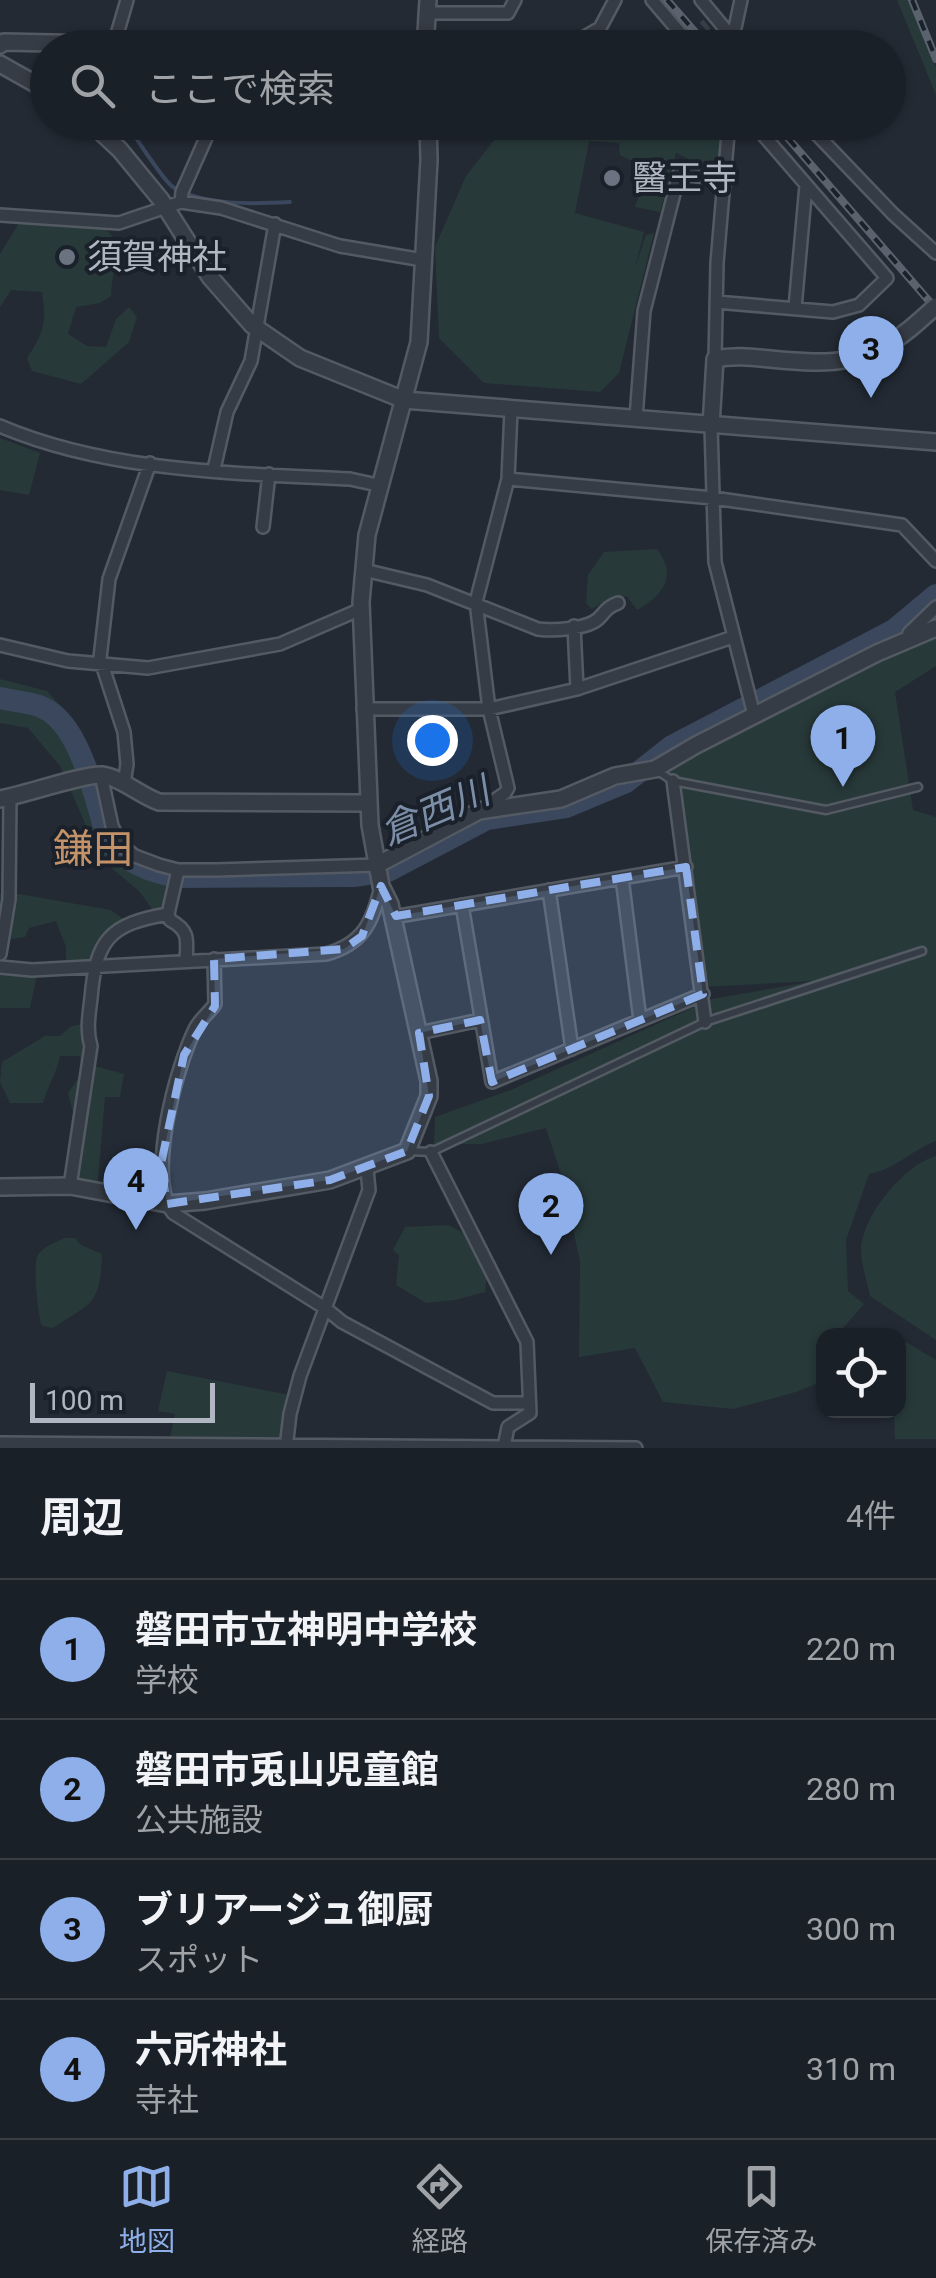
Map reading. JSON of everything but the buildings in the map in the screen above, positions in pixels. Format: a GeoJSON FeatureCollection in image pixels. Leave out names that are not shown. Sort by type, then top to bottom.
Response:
{"type":"FeatureCollection","features":[{"type":"Feature","properties":{"kind":"street"},"geometry":{"type":"LineString","coordinates":[[118,30],[127,0]]}},
{"type":"Feature","properties":{"kind":"street"},"geometry":{"type":"LineString","coordinates":[[427,7],[508,13],[515,0]]}},
{"type":"Feature","properties":{"kind":"street"},"geometry":{"type":"LineString","coordinates":[[597,30],[615,0]]}},
{"type":"Feature","properties":{"kind":"street"},"geometry":{"type":"LineString","coordinates":[[652,0],[679,30]]}},
{"type":"Feature","properties":{"kind":"street"},"geometry":{"type":"LineString","coordinates":[[700,0],[722,30]]}},
{"type":"Feature","properties":{"kind":"street"},"geometry":{"type":"LineString","coordinates":[[737,30],[741,0]]}},
{"type":"Feature","properties":{"kind":"street"},"geometry":{"type":"LineString","coordinates":[[0,45],[30,42]]}},
{"type":"Feature","properties":{"kind":"street"},"geometry":{"type":"LineString","coordinates":[[0,64],[30,81]]}},
{"type":"Feature","properties":{"kind":"street"},"geometry":{"type":"LineString","coordinates":[[109,140],[173,205],[210,277],[258,329],[300,358],[404,400],[936,442]]}},
{"type":"Feature","properties":{"kind":"street"},"geometry":{"type":"LineString","coordinates":[[173,205],[206,140]]}},
{"type":"Feature","properties":{"kind":"street"},"geometry":{"type":"LineString","coordinates":[[0,1186],[70,1186],[167,1204],[274,1192],[367,1168],[408,1151],[429,1096],[393,917],[381,886],[368,803],[361,609],[367,535],[419,342],[430,140]]}},
{"type":"Feature","properties":{"kind":"street"},"geometry":{"type":"LineString","coordinates":[[728,140],[711,426],[715,562],[754,716]]}},
{"type":"Feature","properties":{"kind":"street"},"geometry":{"type":"LineString","coordinates":[[716,302],[833,312],[858,305],[887,278],[768,140]]}},
{"type":"Feature","properties":{"kind":"street"},"geometry":{"type":"LineString","coordinates":[[822,140],[936,253]]}},
{"type":"Feature","properties":{"kind":"street"},"geometry":{"type":"LineString","coordinates":[[636,418],[644,311],[679,174],[724,179]]}},
{"type":"Feature","properties":{"kind":"street"},"geometry":{"type":"LineString","coordinates":[[795,308],[806,184]]}},
{"type":"Feature","properties":{"kind":"street"},"geometry":{"type":"LineString","coordinates":[[0,215],[119,222],[173,205],[221,208],[340,246],[423,260]]}},
{"type":"Feature","properties":{"kind":"street"},"geometry":{"type":"LineString","coordinates":[[214,469],[227,412],[252,361],[275,224]]}},
{"type":"Feature","properties":{"kind":"street"},"geometry":{"type":"LineString","coordinates":[[714,359],[732,355],[822,364],[846,362],[874,354],[936,306]]}},
{"type":"Feature","properties":{"kind":"street"},"geometry":{"type":"LineString","coordinates":[[97,776],[121,845],[136,856],[178,870],[377,865],[505,794],[508,788],[489,710],[476,602],[508,479],[511,410]]}},
{"type":"Feature","properties":{"kind":"street"},"geometry":{"type":"LineString","coordinates":[[0,426],[65,450],[150,463],[350,479],[382,486]]}},
{"type":"Feature","properties":{"kind":"street"},"geometry":{"type":"LineString","coordinates":[[124,784],[124,732],[102,664],[109,579],[150,463]]}},
{"type":"Feature","properties":{"kind":"street"},"geometry":{"type":"LineString","coordinates":[[263,528],[269,474]]}},
{"type":"Feature","properties":{"kind":"street"},"geometry":{"type":"LineString","coordinates":[[508,479],[713,498],[902,525],[936,561]]}},
{"type":"Feature","properties":{"kind":"street"},"geometry":{"type":"LineString","coordinates":[[364,570],[427,585],[551,631],[596,622],[609,606],[618,602]]}},
{"type":"Feature","properties":{"kind":"street"},"geometry":{"type":"LineString","coordinates":[[908,638],[909,632],[936,607]]}},
{"type":"Feature","properties":{"kind":"street"},"geometry":{"type":"LineString","coordinates":[[0,645],[68,660],[148,668],[280,644],[361,609]]}},
{"type":"Feature","properties":{"kind":"street"},"geometry":{"type":"LineString","coordinates":[[574,626],[577,689]]}},
{"type":"Feature","properties":{"kind":"street"},"geometry":{"type":"LineString","coordinates":[[479,811],[562,799],[615,776],[655,770],[908,638],[936,628]]}},
{"type":"Feature","properties":{"kind":"street"},"geometry":{"type":"LineString","coordinates":[[363,709],[489,710],[577,689],[734,637]]}},
{"type":"Feature","properties":{"kind":"street"},"geometry":{"type":"LineString","coordinates":[[0,954],[9,899],[5,798],[97,776],[160,802],[368,803]]}},
{"type":"Feature","properties":{"kind":"street"},"geometry":{"type":"LineString","coordinates":[[674,782],[706,1022]]}},
{"type":"Feature","properties":{"kind":"street"},"geometry":{"type":"LineString","coordinates":[[393,917],[686,867]]}},
{"type":"Feature","properties":{"kind":"street"},"geometry":{"type":"LineString","coordinates":[[178,870],[168,914],[188,934],[186,961]]}},
{"type":"Feature","properties":{"kind":"street"},"geometry":{"type":"LineString","coordinates":[[622,878],[640,1020]]}},
{"type":"Feature","properties":{"kind":"street"},"geometry":{"type":"LineString","coordinates":[[0,967],[32,970],[326,954],[344,949],[362,936],[375,912],[381,886]]}},
{"type":"Feature","properties":{"kind":"street"},"geometry":{"type":"LineString","coordinates":[[549,890],[572,1049]]}},
{"type":"Feature","properties":{"kind":"street"},"geometry":{"type":"LineString","coordinates":[[462,905],[492,1082],[703,994]]}},
{"type":"Feature","properties":{"kind":"street"},"geometry":{"type":"LineString","coordinates":[[70,1186],[91,1046],[87,1034],[93,966],[104,939],[121,929],[168,914]]}},
{"type":"Feature","properties":{"kind":"street"},"geometry":{"type":"LineString","coordinates":[[214,959],[214,1004],[196,1027],[184,1055],[171,1110],[161,1164],[167,1204],[174,1213],[342,1322],[493,1404],[529,1404]]}},
{"type":"Feature","properties":{"kind":"street"},"geometry":{"type":"LineString","coordinates":[[419,1033],[480,1020]]}},
{"type":"Feature","properties":{"kind":"street"},"geometry":{"type":"LineString","coordinates":[[431,1152],[527,1342],[530,1412],[508,1427],[504,1447]]}},
{"type":"Feature","properties":{"kind":"street"},"geometry":{"type":"LineString","coordinates":[[287,1447],[300,1376],[369,1190],[367,1168]]}},
{"type":"Feature","properties":{"kind":"street"},"geometry":{"type":"LineString","coordinates":[[0,1443],[636,1448]]}},
{"type":"Feature","properties":{"kind":"lane"},"geometry":{"type":"LineString","coordinates":[[655,770],[674,782],[826,810],[918,787]]}},
{"type":"Feature","properties":{"kind":"lane"},"geometry":{"type":"LineString","coordinates":[[408,1151],[431,1152],[706,1022],[922,951]]}},
{"type":"Feature","properties":{"kind":"highlighted area"},"geometry":{"type":"Polygon","coordinates":[[[686,867],[703,994],[492,1082],[480,1020],[419,1033],[429,1096],[407,1151],[330,1180],[167,1204],[161,1164],[184,1055],[215,1006],[214,959],[344,949],[362,936],[381,886],[396,916],[686,867]]]}},
{"type":"Feature","properties":{"kind":"shaded area"},"geometry":{"type":"Polygon","coordinates":[[[897,0],[908,0],[936,67],[936,95],[897,0]]]}},
{"type":"Feature","properties":{"kind":"shaded area"},"geometry":{"type":"Polygon","coordinates":[[[494,140],[724,140],[721,174],[676,153],[660,212],[635,207],[648,169],[620,155],[619,143],[589,141],[575,213],[644,232],[635,268],[646,235],[654,233],[619,373],[600,392],[484,383],[439,338],[435,247],[466,176],[494,140]]]}},
{"type":"Feature","properties":{"kind":"shaded area"},"geometry":{"type":"Polygon","coordinates":[[[40,219],[96,224],[113,237],[116,248],[111,296],[100,303],[76,307],[68,334],[87,346],[106,347],[116,319],[129,307],[137,317],[129,342],[81,384],[32,371],[27,358],[43,327],[42,292],[11,290],[0,307],[0,254],[19,223],[40,219]]]}},
{"type":"Feature","properties":{"kind":"shaded area"},"geometry":{"type":"Polygon","coordinates":[[[0,438],[40,453],[29,495],[0,490],[0,438]]]}},
{"type":"Feature","properties":{"kind":"shaded area"},"geometry":{"type":"Polygon","coordinates":[[[657,549],[667,576],[654,598],[637,610],[627,596],[592,609],[586,603],[588,575],[604,552],[657,549]]]}},
{"type":"Feature","properties":{"kind":"shaded area"},"geometry":{"type":"Polygon","coordinates":[[[936,632],[936,666],[895,692],[913,810],[936,817],[936,1141],[869,1174],[846,1240],[848,1291],[864,1304],[843,1328],[816,1328],[816,1384],[733,1409],[663,1402],[635,1348],[579,1357],[580,1261],[546,1128],[482,1144],[434,1144],[435,1117],[511,1090],[712,999],[815,981],[702,987],[669,771],[936,632]]]}},
{"type":"Feature","properties":{"kind":"shaded area"},"geometry":{"type":"Polygon","coordinates":[[[0,679],[47,691],[75,722],[96,762],[121,845],[178,870],[173,901],[157,916],[139,891],[100,858],[60,766],[28,728],[0,723],[0,679]]]}},
{"type":"Feature","properties":{"kind":"shaded area"},"geometry":{"type":"Polygon","coordinates":[[[0,894],[111,910],[131,925],[104,939],[93,967],[66,962],[66,947],[56,921],[29,928],[25,937],[11,939],[7,920],[0,953],[0,894]]]}},
{"type":"Feature","properties":{"kind":"shaded area"},"geometry":{"type":"Polygon","coordinates":[[[0,970],[37,974],[30,1008],[0,1008],[0,970]]]}},
{"type":"Feature","properties":{"kind":"shaded area"},"geometry":{"type":"Polygon","coordinates":[[[86,1023],[88,1064],[124,1074],[120,1097],[105,1097],[97,1191],[70,1186],[76,1124],[68,1093],[82,1073],[80,1056],[60,1056],[43,1103],[10,1103],[0,1082],[2,1062],[45,1036],[60,1036],[70,1027],[86,1023]]]}},
{"type":"Feature","properties":{"kind":"shaded area"},"geometry":{"type":"Polygon","coordinates":[[[936,1156],[936,1340],[870,1296],[861,1249],[869,1221],[887,1193],[911,1170],[936,1156]]]}},
{"type":"Feature","properties":{"kind":"shaded area"},"geometry":{"type":"Polygon","coordinates":[[[448,1225],[467,1235],[488,1264],[485,1292],[426,1303],[396,1285],[399,1255],[393,1250],[405,1227],[448,1225]]]}},
{"type":"Feature","properties":{"kind":"shaded area"},"geometry":{"type":"Polygon","coordinates":[[[65,1238],[75,1238],[102,1254],[99,1284],[85,1307],[53,1328],[42,1326],[36,1291],[37,1257],[65,1238]]]}},
{"type":"Feature","properties":{"kind":"shaded area"},"geometry":{"type":"Polygon","coordinates":[[[906,1342],[936,1360],[936,1439],[895,1439],[894,1418],[906,1418],[906,1342]]]}},
{"type":"Feature","properties":{"kind":"shaded area"},"geometry":{"type":"Polygon","coordinates":[[[167,1371],[295,1396],[286,1438],[169,1444],[175,1414],[158,1411],[167,1371]]]}},
{"type":"Feature","properties":{"kind":"waterway"},"geometry":{"type":"LineString","coordinates":[[138,140],[163,176],[185,193],[230,202],[290,202]]}},
{"type":"Feature","properties":{"kind":"waterway","name":"倉西川"},"geometry":{"type":"LineString","coordinates":[[0,698],[39,706],[66,728],[85,765],[109,842],[140,866],[178,877],[354,876],[388,871],[487,819],[566,807],[626,782],[672,746],[894,630],[936,595]]}},
{"type":"Feature","properties":{"kind":"tunnel"},"geometry":{"type":"LineString","coordinates":[[700,30],[707,24]]}},
{"type":"Feature","properties":{"kind":"railway"},"geometry":{"type":"LineString","coordinates":[[667,0],[693,30]]}},
{"type":"Feature","properties":{"kind":"railway"},"geometry":{"type":"LineString","coordinates":[[912,0],[936,59]]}},
{"type":"Feature","properties":{"kind":"railway"},"geometry":{"type":"LineString","coordinates":[[790,140],[936,309]]}},
{"type":"Feature","properties":{"kind":"place","name":"醫王寺"},"geometry":{"type":"Point","coordinates":[612,178]}},
{"type":"Feature","properties":{"kind":"place","name":"須賀神社"},"geometry":{"type":"Point","coordinates":[67,257]}},
{"type":"Feature","properties":{"kind":"place","name":"ブリアージュ御厨"},"geometry":{"type":"Point","coordinates":[871,398]}},
{"type":"Feature","properties":{"kind":"place","name":"磐田市立神明中学校"},"geometry":{"type":"Point","coordinates":[843,787]}},
{"type":"Feature","properties":{"kind":"place","name":"六所神社"},"geometry":{"type":"Point","coordinates":[136,1230]}},
{"type":"Feature","properties":{"kind":"place","name":"磐田市兎山児童館"},"geometry":{"type":"Point","coordinates":[551,1255]}},
{"type":"Feature","properties":{"kind":"district","name":"鎌田"},"geometry":{"type":"Point","coordinates":[93,849]}}]}
